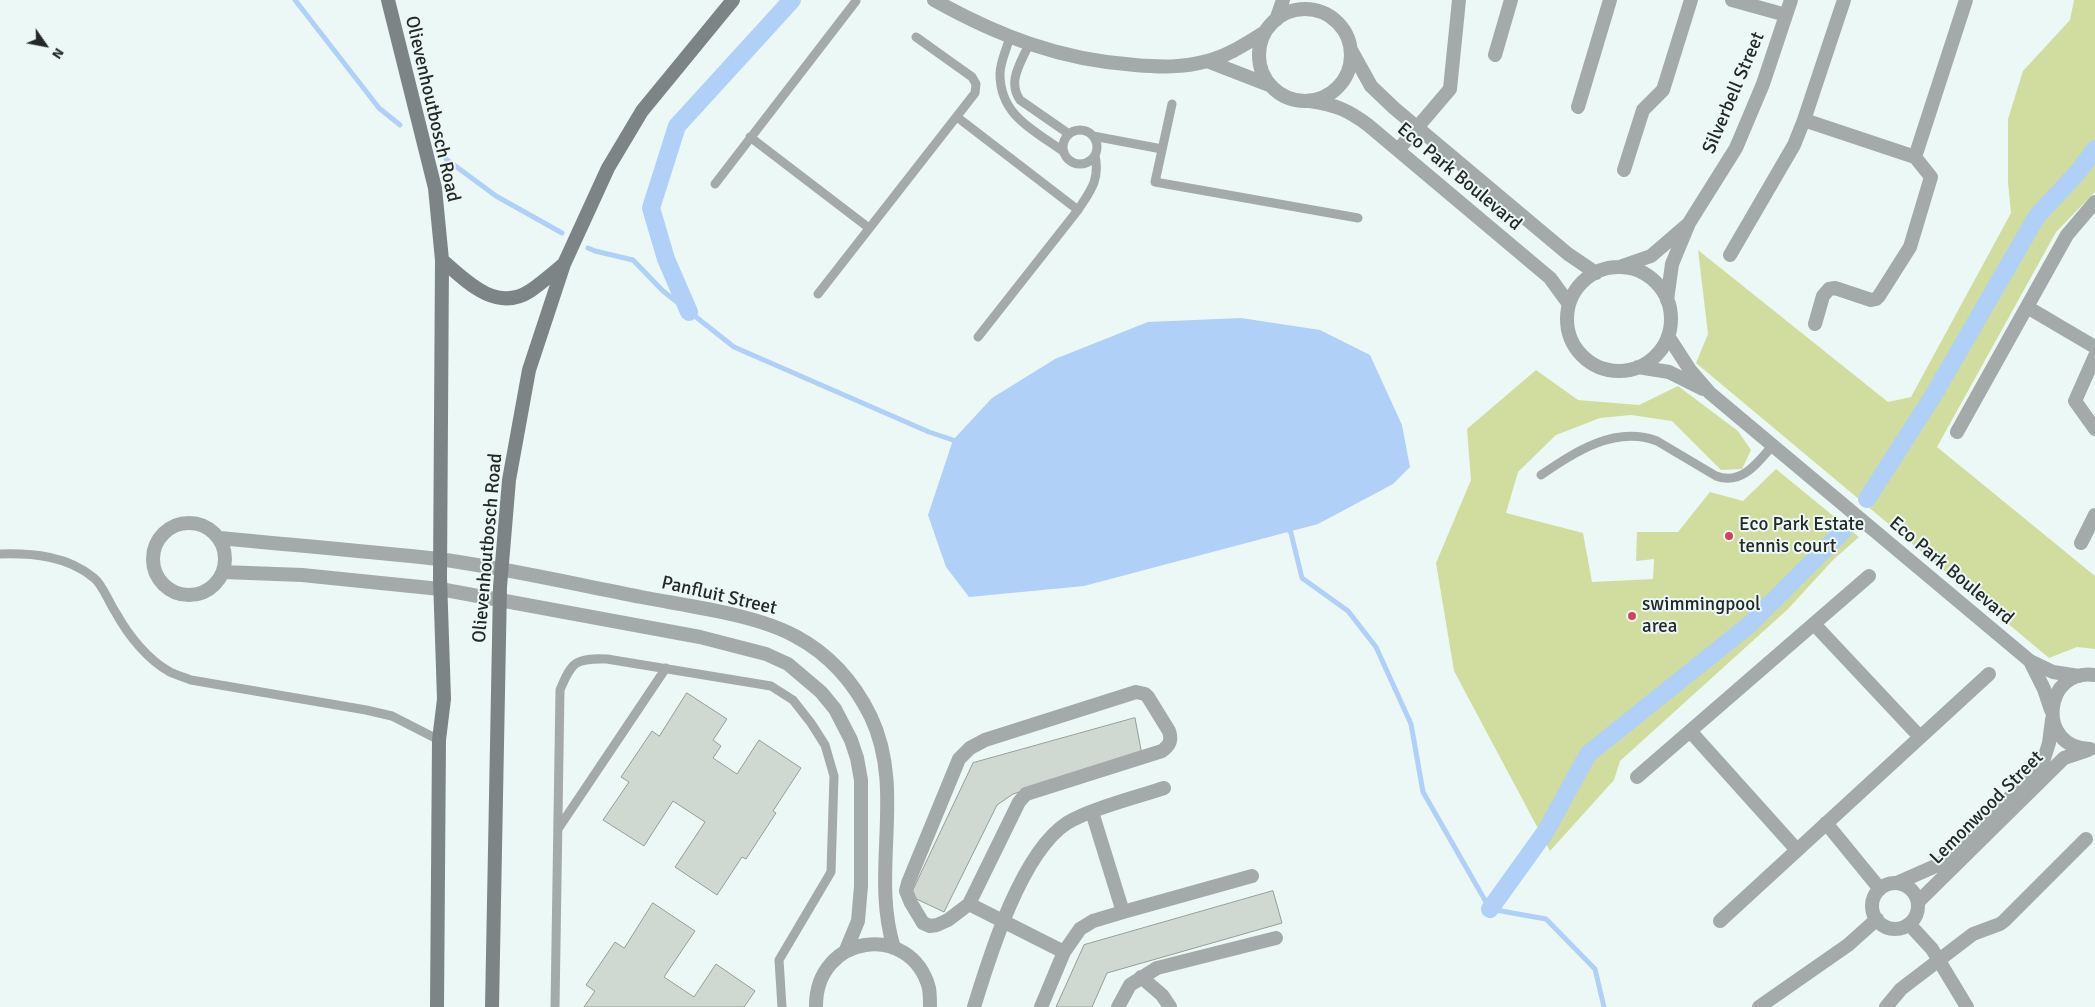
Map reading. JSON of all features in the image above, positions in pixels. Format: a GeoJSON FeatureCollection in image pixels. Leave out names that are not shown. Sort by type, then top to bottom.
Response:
{"type":"FeatureCollection","features":[{"type":"Feature","properties":{"kind":"main road","name":"Olievenhoutbosch Road"},"geometry":{"type":"LineString","coordinates":[[388,0],[435,188],[442,260],[440,589],[444,699],[439,740],[437,1007]]}},
{"type":"Feature","properties":{"kind":"main road","name":"Olievenhoutbosch Road"},"geometry":{"type":"LineString","coordinates":[[492,1007],[499,599],[509,480],[529,370],[564,264],[608,168],[642,111],[733,0]]}},
{"type":"Feature","properties":{"kind":"main road"},"geometry":{"type":"LineString","coordinates":[[442,260],[474,288],[487,296],[504,298],[517,297],[529,292],[564,264]]}},
{"type":"Feature","properties":{"kind":"street"},"geometry":{"type":"LineString","coordinates":[[934,0],[976,23],[1041,49],[1110,64],[1168,68],[1207,61],[1241,47],[1265,32],[1276,20],[1288,12],[1301,9],[1315,10],[1328,15],[1339,24],[1347,36],[1351,50],[1349,68],[1341,84],[1328,96],[1310,101],[1295,101],[1281,95],[1270,85],[1262,73],[1259,60],[1260,46],[1265,32]]}},
{"type":"Feature","properties":{"kind":"street"},"geometry":{"type":"LineString","coordinates":[[1276,20],[1283,0]]}},
{"type":"Feature","properties":{"kind":"street"},"geometry":{"type":"LineString","coordinates":[[1319,0],[1328,15]]}},
{"type":"Feature","properties":{"kind":"street"},"geometry":{"type":"LineString","coordinates":[[1398,150],[1450,89],[1458,0]]}},
{"type":"Feature","properties":{"kind":"street"},"geometry":{"type":"LineString","coordinates":[[1495,54],[1511,0]]}},
{"type":"Feature","properties":{"kind":"street"},"geometry":{"type":"LineString","coordinates":[[1578,107],[1610,0]]}},
{"type":"Feature","properties":{"kind":"street"},"geometry":{"type":"LineString","coordinates":[[1624,170],[1643,110],[1663,90],[1691,0]]}},
{"type":"Feature","properties":{"kind":"street"},"geometry":{"type":"LineString","coordinates":[[1732,0],[1786,15]]}},
{"type":"Feature","properties":{"kind":"street","name":"Silverbell Street"},"geometry":{"type":"LineString","coordinates":[[1667,300],[1671,269],[1689,223],[1736,148],[1763,84],[1791,0]]}},
{"type":"Feature","properties":{"kind":"street"},"geometry":{"type":"LineString","coordinates":[[1730,255],[1784,164],[1804,120],[1844,0]]}},
{"type":"Feature","properties":{"kind":"street"},"geometry":{"type":"LineString","coordinates":[[1915,157],[1966,0]]}},
{"type":"Feature","properties":{"kind":"street","name":"Eco Park Boulevard"},"geometry":{"type":"LineString","coordinates":[[1351,50],[1371,86],[1568,254],[1596,273]]}},
{"type":"Feature","properties":{"kind":"street"},"geometry":{"type":"LineString","coordinates":[[1207,61],[1270,85]]}},
{"type":"Feature","properties":{"kind":"street","name":"Eco Park Boulevard"},"geometry":{"type":"LineString","coordinates":[[1310,101],[1344,109],[1398,150],[1550,278],[1569,304]]}},
{"type":"Feature","properties":{"kind":"street"},"geometry":{"type":"LineString","coordinates":[[1804,120],[1915,157],[1928,173],[1930,182],[1910,248],[1876,299],[1871,300],[1835,288],[1829,288],[1823,296],[1815,324]]}},
{"type":"Feature","properties":{"kind":"street"},"geometry":{"type":"LineString","coordinates":[[1957,432],[2067,235],[2095,202]]}},
{"type":"Feature","properties":{"kind":"street","name":"Silverbell Street"},"geometry":{"type":"LineString","coordinates":[[1619,267],[1651,256],[1689,223]]}},
{"type":"Feature","properties":{"kind":"street"},"geometry":{"type":"LineString","coordinates":[[1619,267],[1634,269],[1648,276],[1660,287],[1667,300],[1671,318],[1668,336],[1661,350],[1651,360],[1638,368],[1622,371],[1605,369],[1590,363],[1578,352],[1570,337],[1567,321],[1569,304],[1575,292],[1584,281],[1596,273],[1619,267]]}},
{"type":"Feature","properties":{"kind":"street"},"geometry":{"type":"LineString","coordinates":[[2027,307],[2095,347]]}},
{"type":"Feature","properties":{"kind":"street","name":"Eco Park Boulevard"},"geometry":{"type":"LineString","coordinates":[[1668,336],[1690,370],[1710,393],[2030,661],[2054,672],[2090,675]]}},
{"type":"Feature","properties":{"kind":"street"},"geometry":{"type":"LineString","coordinates":[[2095,356],[2075,401],[2095,429]]}},
{"type":"Feature","properties":{"kind":"street","name":"Eco Park Boulevard"},"geometry":{"type":"LineString","coordinates":[[1638,368],[1669,372],[1710,393]]}},
{"type":"Feature","properties":{"kind":"street"},"geometry":{"type":"LineString","coordinates":[[2081,543],[2095,515]]}},
{"type":"Feature","properties":{"kind":"street"},"geometry":{"type":"LineString","coordinates":[[200,524],[210,529],[219,538],[225,554],[223,572],[217,583],[208,591],[184,596],[173,592],[163,585],[156,576],[152,564],[153,552],[158,540],[165,531],[176,525],[200,524]]}},
{"type":"Feature","properties":{"kind":"street","name":"Panfluit Street"},"geometry":{"type":"LineString","coordinates":[[219,538],[440,560],[502,570],[711,611],[772,625],[796,636],[835,665],[854,687],[871,717],[881,743],[888,801],[884,900],[888,928],[894,948]]}},
{"type":"Feature","properties":{"kind":"street"},"geometry":{"type":"LineString","coordinates":[[223,572],[302,575],[440,589],[700,637],[766,654],[788,664],[821,692],[835,709],[851,740],[857,758],[861,780],[860,908],[858,921],[846,950]]}},
{"type":"Feature","properties":{"kind":"street"},"geometry":{"type":"LineString","coordinates":[[1637,777],[1869,576]]}},
{"type":"Feature","properties":{"kind":"street"},"geometry":{"type":"LineString","coordinates":[[1814,624],[1920,737]]}},
{"type":"Feature","properties":{"kind":"street","name":"Eco Park Boulevard"},"geometry":{"type":"LineString","coordinates":[[2030,661],[2044,689],[2052,717]]}},
{"type":"Feature","properties":{"kind":"street"},"geometry":{"type":"LineString","coordinates":[[1720,921],[1989,674]]}},
{"type":"Feature","properties":{"kind":"street","name":"Lemonwood Street"},"geometry":{"type":"LineString","coordinates":[[1880,889],[1940,864],[1953,855],[2042,765],[2049,743],[2053,701],[2059,690],[2068,681],[2090,675]]}},
{"type":"Feature","properties":{"kind":"street"},"geometry":{"type":"LineString","coordinates":[[1136,692],[1145,694],[1169,731],[1171,736],[1168,747],[1162,751],[1026,794],[1019,802],[969,904],[948,920],[930,926],[917,916],[906,891],[912,869],[959,759],[970,748],[1001,734],[1136,692]]}},
{"type":"Feature","properties":{"kind":"street"},"geometry":{"type":"LineString","coordinates":[[2052,717],[2057,732],[2065,741],[2076,747],[2092,749]]}},
{"type":"Feature","properties":{"kind":"street"},"geometry":{"type":"LineString","coordinates":[[1690,731],[1796,850]]}},
{"type":"Feature","properties":{"kind":"street","name":"Lemonwood Street"},"geometry":{"type":"LineString","coordinates":[[1909,924],[1918,910],[1918,902],[2064,758],[2092,749]]}},
{"type":"Feature","properties":{"kind":"street"},"geometry":{"type":"LineString","coordinates":[[974,1007],[1004,921],[1026,875],[1045,843],[1054,832],[1069,822],[1092,812],[1164,788]]}},
{"type":"Feature","properties":{"kind":"street"},"geometry":{"type":"LineString","coordinates":[[1092,812],[1123,912]]}},
{"type":"Feature","properties":{"kind":"street"},"geometry":{"type":"LineString","coordinates":[[1826,823],[1880,889],[1873,903],[1877,919],[1889,928],[1903,928],[1909,924],[1932,949],[1967,1007]]}},
{"type":"Feature","properties":{"kind":"street"},"geometry":{"type":"LineString","coordinates":[[1886,1007],[1901,988],[1978,931],[1993,927],[2004,921],[2086,839]]}},
{"type":"Feature","properties":{"kind":"street"},"geometry":{"type":"LineString","coordinates":[[1041,1007],[1064,952],[1080,929],[1094,921],[1123,912],[1252,876]]}},
{"type":"Feature","properties":{"kind":"street"},"geometry":{"type":"LineString","coordinates":[[1898,883],[1912,890],[1918,902]]}},
{"type":"Feature","properties":{"kind":"street"},"geometry":{"type":"LineString","coordinates":[[969,904],[1064,952]]}},
{"type":"Feature","properties":{"kind":"street"},"geometry":{"type":"LineString","coordinates":[[1759,1007],[1848,945],[1877,919]]}},
{"type":"Feature","properties":{"kind":"street"},"geometry":{"type":"LineString","coordinates":[[1118,1007],[1130,985],[1157,968],[1276,938]]}},
{"type":"Feature","properties":{"kind":"street"},"geometry":{"type":"LineString","coordinates":[[816,1007],[816,993],[821,976],[832,961],[846,950],[862,945],[878,944],[894,948],[910,957],[922,972],[929,989],[930,1007]]}},
{"type":"Feature","properties":{"kind":"street"},"geometry":{"type":"LineString","coordinates":[[1141,977],[1162,995],[1170,1007]]}},
{"type":"Feature","properties":{"kind":"lane"},"geometry":{"type":"LineString","coordinates":[[715,184],[856,1]]}},
{"type":"Feature","properties":{"kind":"lane"},"geometry":{"type":"LineString","coordinates":[[1010,36],[1000,73],[1006,106],[1014,116],[1064,152],[1072,162],[1078,164],[1091,160],[1095,155]]}},
{"type":"Feature","properties":{"kind":"lane"},"geometry":{"type":"LineString","coordinates":[[818,294],[975,93],[976,84],[972,77],[916,37]]}},
{"type":"Feature","properties":{"kind":"lane"},"geometry":{"type":"LineString","coordinates":[[1029,44],[1015,76],[1015,92],[1020,100],[1069,134]]}},
{"type":"Feature","properties":{"kind":"lane"},"geometry":{"type":"LineString","coordinates":[[1172,104],[1155,182],[1358,218]]}},
{"type":"Feature","properties":{"kind":"lane"},"geometry":{"type":"LineString","coordinates":[[957,116],[1078,210]]}},
{"type":"Feature","properties":{"kind":"lane"},"geometry":{"type":"LineString","coordinates":[[1064,152],[1063,145],[1069,134],[1082,130],[1094,136],[1162,149]]}},
{"type":"Feature","properties":{"kind":"lane"},"geometry":{"type":"LineString","coordinates":[[978,337],[1078,210],[1096,180],[1098,169],[1094,136]]}},
{"type":"Feature","properties":{"kind":"lane"},"geometry":{"type":"LineString","coordinates":[[750,138],[868,228]]}},
{"type":"Feature","properties":{"kind":"lane"},"geometry":{"type":"LineString","coordinates":[[1541,475],[1583,448],[1606,439],[1648,438],[1716,476],[1726,479],[1734,478],[1752,469],[1773,445]]}},
{"type":"Feature","properties":{"kind":"lane"},"geometry":{"type":"LineString","coordinates":[[0,554],[57,558],[78,567],[96,579],[123,626],[149,655],[169,672],[191,680],[392,716],[439,740]]}},
{"type":"Feature","properties":{"kind":"lane"},"geometry":{"type":"LineString","coordinates":[[555,1007],[560,690],[574,664],[585,658],[607,659],[771,686],[793,700],[826,745],[834,776],[831,872],[779,960],[782,1007]]}},
{"type":"Feature","properties":{"kind":"lane"},"geometry":{"type":"LineString","coordinates":[[558,829],[666,668]]}},
{"type":"Feature","properties":{"kind":"green space"},"geometry":{"type":"Polygon","coordinates":[[[2074,0],[2095,0],[2095,192],[2056,232],[1937,447],[2095,576],[2095,649],[2077,647],[2049,658],[1696,363],[1708,334],[1698,250],[1888,402],[1911,397],[2011,213],[2008,183],[2008,119],[2023,71],[2070,20],[2074,0]]]}},
{"type":"Feature","properties":{"kind":"green space"},"geometry":{"type":"Polygon","coordinates":[[[1536,370],[1578,400],[1639,405],[1678,386],[1738,431],[1751,450],[1742,469],[1721,470],[1672,421],[1631,415],[1600,418],[1556,435],[1518,472],[1506,513],[1583,533],[1592,582],[1653,579],[1654,559],[1636,561],[1637,532],[1678,532],[1710,492],[1743,501],[1776,469],[1859,537],[1833,560],[1788,609],[1620,761],[1614,780],[1550,851],[1454,671],[1436,563],[1471,480],[1467,429],[1536,370]]]}},
{"type":"Feature","properties":{"kind":"water"},"geometry":{"type":"Polygon","coordinates":[[[1241,318],[1320,330],[1370,355],[1402,425],[1410,467],[1393,484],[1318,524],[1084,586],[969,597],[946,567],[928,515],[953,440],[992,398],[1055,359],[1148,322],[1241,318]]]}},
{"type":"Feature","properties":{"kind":"building"},"geometry":{"type":"Polygon","coordinates":[[[687,693],[727,719],[713,740],[721,746],[713,758],[737,774],[759,740],[801,768],[773,811],[776,813],[746,859],[742,857],[717,895],[675,867],[705,822],[673,801],[644,846],[603,820],[629,782],[621,777],[652,731],[659,736],[687,693]]]}},
{"type":"Feature","properties":{"kind":"building"},"geometry":{"type":"Polygon","coordinates":[[[1135,718],[1142,755],[1013,794],[997,805],[944,912],[910,896],[973,763],[1135,718]]]}},
{"type":"Feature","properties":{"kind":"building"},"geometry":{"type":"Polygon","coordinates":[[[1273,891],[1282,923],[1107,973],[1092,1007],[1056,1007],[1084,945],[1273,891]]]}},
{"type":"Feature","properties":{"kind":"building"},"geometry":{"type":"Polygon","coordinates":[[[653,903],[695,931],[664,977],[694,997],[716,964],[755,991],[744,1007],[584,1007],[595,991],[586,985],[615,942],[624,948],[653,903]]]}},
{"type":"Feature","properties":{"kind":"waterway"},"geometry":{"type":"LineString","coordinates":[[295,0],[379,108],[400,125]]}},
{"type":"Feature","properties":{"kind":"waterway"},"geometry":{"type":"LineString","coordinates":[[689,312],[666,259],[651,208],[677,126],[792,0]]}},
{"type":"Feature","properties":{"kind":"waterway"},"geometry":{"type":"LineString","coordinates":[[1867,499],[1933,396],[2037,216],[2078,172],[2095,149]]}},
{"type":"Feature","properties":{"kind":"waterway"},"geometry":{"type":"LineString","coordinates":[[446,159],[496,196],[562,233]]}},
{"type":"Feature","properties":{"kind":"waterway"},"geometry":{"type":"LineString","coordinates":[[588,248],[633,260],[663,291],[734,347],[929,432],[959,442]]}},
{"type":"Feature","properties":{"kind":"waterway"},"geometry":{"type":"LineString","coordinates":[[1287,527],[1291,533],[1302,578],[1348,611],[1376,647],[1411,724],[1423,792],[1490,909],[1546,919],[1595,969],[1604,1007]]}},
{"type":"Feature","properties":{"kind":"waterway"},"geometry":{"type":"LineString","coordinates":[[1490,909],[1546,831],[1588,754],[1749,625],[1843,531]]}},
{"type":"Feature","properties":{"kind":"place","name":"Eco Park Estate tennis court"},"geometry":{"type":"Point","coordinates":[1729,536]}},
{"type":"Feature","properties":{"kind":"place","name":"swimmingpool area"},"geometry":{"type":"Point","coordinates":[1632,616]}}]}
